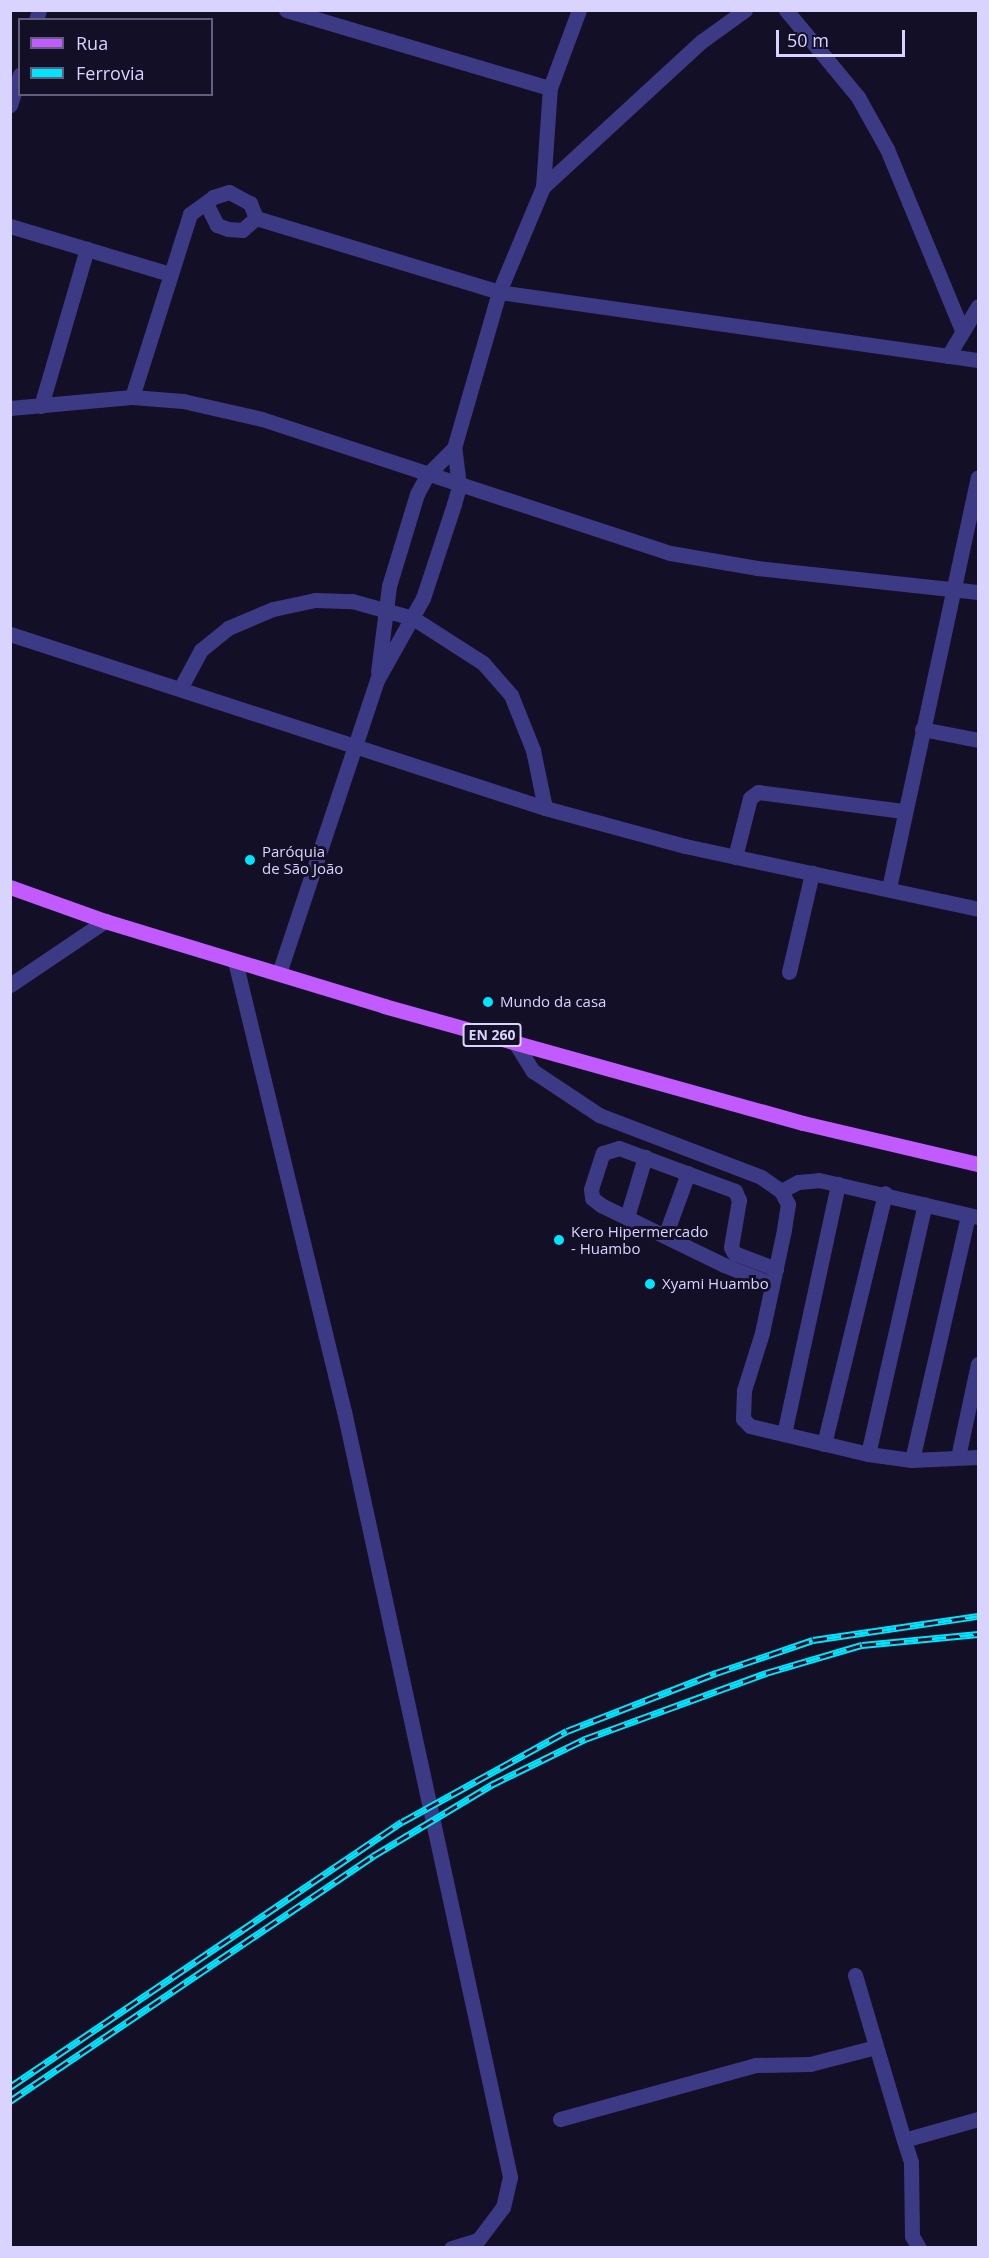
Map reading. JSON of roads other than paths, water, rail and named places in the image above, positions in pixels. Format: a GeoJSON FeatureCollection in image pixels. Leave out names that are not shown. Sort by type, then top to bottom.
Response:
{"type":"FeatureCollection","features":[{"type":"Feature","properties":{"kind":"main road","name":"EN 260"},"geometry":{"type":"LineString","coordinates":[[10,887],[105,921],[279,974],[803,1123],[978,1164]]}},
{"type":"Feature","properties":{"kind":"street"},"geometry":{"type":"LineString","coordinates":[[286,10],[550,88]]}},
{"type":"Feature","properties":{"kind":"street"},"geometry":{"type":"LineString","coordinates":[[279,974],[377,680],[413,618],[459,486],[454,448],[499,292],[543,187],[550,88],[579,10]]}},
{"type":"Feature","properties":{"kind":"street"},"geometry":{"type":"LineString","coordinates":[[543,187],[702,40],[745,10]]}},
{"type":"Feature","properties":{"kind":"street"},"geometry":{"type":"LineString","coordinates":[[786,10],[858,97],[887,149],[962,330]]}},
{"type":"Feature","properties":{"kind":"street"},"geometry":{"type":"LineString","coordinates":[[10,105],[18,81]]}},
{"type":"Feature","properties":{"kind":"street"},"geometry":{"type":"LineString","coordinates":[[207,205],[213,197],[229,192],[250,203],[256,218]]}},
{"type":"Feature","properties":{"kind":"street"},"geometry":{"type":"LineString","coordinates":[[132,397],[190,214],[199,205],[207,205]]}},
{"type":"Feature","properties":{"kind":"street"},"geometry":{"type":"LineString","coordinates":[[207,205],[217,225],[228,229],[242,230],[256,218]]}},
{"type":"Feature","properties":{"kind":"street"},"geometry":{"type":"LineString","coordinates":[[256,218],[499,292],[978,360]]}},
{"type":"Feature","properties":{"kind":"street"},"geometry":{"type":"LineString","coordinates":[[10,226],[170,274]]}},
{"type":"Feature","properties":{"kind":"street"},"geometry":{"type":"LineString","coordinates":[[41,406],[87,249]]}},
{"type":"Feature","properties":{"kind":"street"},"geometry":{"type":"LineString","coordinates":[[948,356],[978,306]]}},
{"type":"Feature","properties":{"kind":"street"},"geometry":{"type":"LineString","coordinates":[[10,408],[132,397],[183,401],[262,419],[459,486],[670,553],[757,568],[978,592]]}},
{"type":"Feature","properties":{"kind":"street"},"geometry":{"type":"LineString","coordinates":[[377,680],[385,610],[411,515],[427,475],[454,448]]}},
{"type":"Feature","properties":{"kind":"street"},"geometry":{"type":"LineString","coordinates":[[889,888],[903,811],[978,478]]}},
{"type":"Feature","properties":{"kind":"street"},"geometry":{"type":"LineString","coordinates":[[181,687],[201,650],[228,628],[273,609],[315,600],[352,601],[413,618],[483,663],[511,695],[532,750],[545,808]]}},
{"type":"Feature","properties":{"kind":"street"},"geometry":{"type":"LineString","coordinates":[[10,634],[181,687],[353,748],[545,808],[735,857],[889,888],[978,909]]}},
{"type":"Feature","properties":{"kind":"street"},"geometry":{"type":"LineString","coordinates":[[922,729],[978,740]]}},
{"type":"Feature","properties":{"kind":"street"},"geometry":{"type":"LineString","coordinates":[[735,857],[750,798],[758,792],[903,811]]}},
{"type":"Feature","properties":{"kind":"street"},"geometry":{"type":"LineString","coordinates":[[789,972],[812,873]]}},
{"type":"Feature","properties":{"kind":"street"},"geometry":{"type":"LineString","coordinates":[[10,985],[105,921]]}},
{"type":"Feature","properties":{"kind":"street"},"geometry":{"type":"LineString","coordinates":[[235,960],[346,1422],[510,2177],[502,2206],[478,2240],[451,2247]]}},
{"type":"Feature","properties":{"kind":"street"},"geometry":{"type":"LineString","coordinates":[[514,1041],[532,1071],[599,1115],[761,1177],[781,1191],[788,1204],[774,1276],[744,1390],[744,1419],[760,1431],[784,1434],[868,1454],[912,1460],[978,1457]]}},
{"type":"Feature","properties":{"kind":"street"},"geometry":{"type":"LineString","coordinates":[[608,1148],[619,1148],[735,1191],[739,1200],[731,1247],[734,1253],[774,1276],[665,1236],[592,1198],[591,1189],[608,1148]]}},
{"type":"Feature","properties":{"kind":"street"},"geometry":{"type":"LineString","coordinates":[[627,1217],[645,1157]]}},
{"type":"Feature","properties":{"kind":"street"},"geometry":{"type":"LineString","coordinates":[[665,1236],[688,1173]]}},
{"type":"Feature","properties":{"kind":"street"},"geometry":{"type":"LineString","coordinates":[[781,1191],[798,1182],[838,1184],[885,1193],[973,1216],[912,1460]]}},
{"type":"Feature","properties":{"kind":"street"},"geometry":{"type":"LineString","coordinates":[[784,1434],[838,1184]]}},
{"type":"Feature","properties":{"kind":"street"},"geometry":{"type":"LineString","coordinates":[[824,1444],[885,1193]]}},
{"type":"Feature","properties":{"kind":"street"},"geometry":{"type":"LineString","coordinates":[[868,1454],[925,1204]]}},
{"type":"Feature","properties":{"kind":"street"},"geometry":{"type":"LineString","coordinates":[[958,1457],[978,1364]]}},
{"type":"Feature","properties":{"kind":"street"},"geometry":{"type":"LineString","coordinates":[[855,1975],[911,2163],[912,2236],[919,2247]]}},
{"type":"Feature","properties":{"kind":"street"},"geometry":{"type":"LineString","coordinates":[[560,2119],[756,2065],[810,2064],[876,2047]]}},
{"type":"Feature","properties":{"kind":"street"},"geometry":{"type":"LineString","coordinates":[[904,2140],[978,2119]]}},
{"type":"Feature","properties":{"kind":"railway"},"geometry":{"type":"LineString","coordinates":[[10,2087],[402,1822],[567,1731],[716,1673],[813,1640],[978,1616]]}},
{"type":"Feature","properties":{"kind":"railway"},"geometry":{"type":"LineString","coordinates":[[10,2101],[373,1856],[491,1785],[585,1739],[766,1673],[862,1645],[978,1634]]}},
{"type":"Feature","properties":{"kind":"place","name":"Paróquia de São João"},"geometry":{"type":"Point","coordinates":[250,860]}},
{"type":"Feature","properties":{"kind":"place","name":"Mundo da casa"},"geometry":{"type":"Point","coordinates":[488,1002]}},
{"type":"Feature","properties":{"kind":"place","name":"Kero Hipermercado - Huambo"},"geometry":{"type":"Point","coordinates":[559,1240]}},
{"type":"Feature","properties":{"kind":"place","name":"Xyami Huambo"},"geometry":{"type":"Point","coordinates":[650,1284]}}]}
